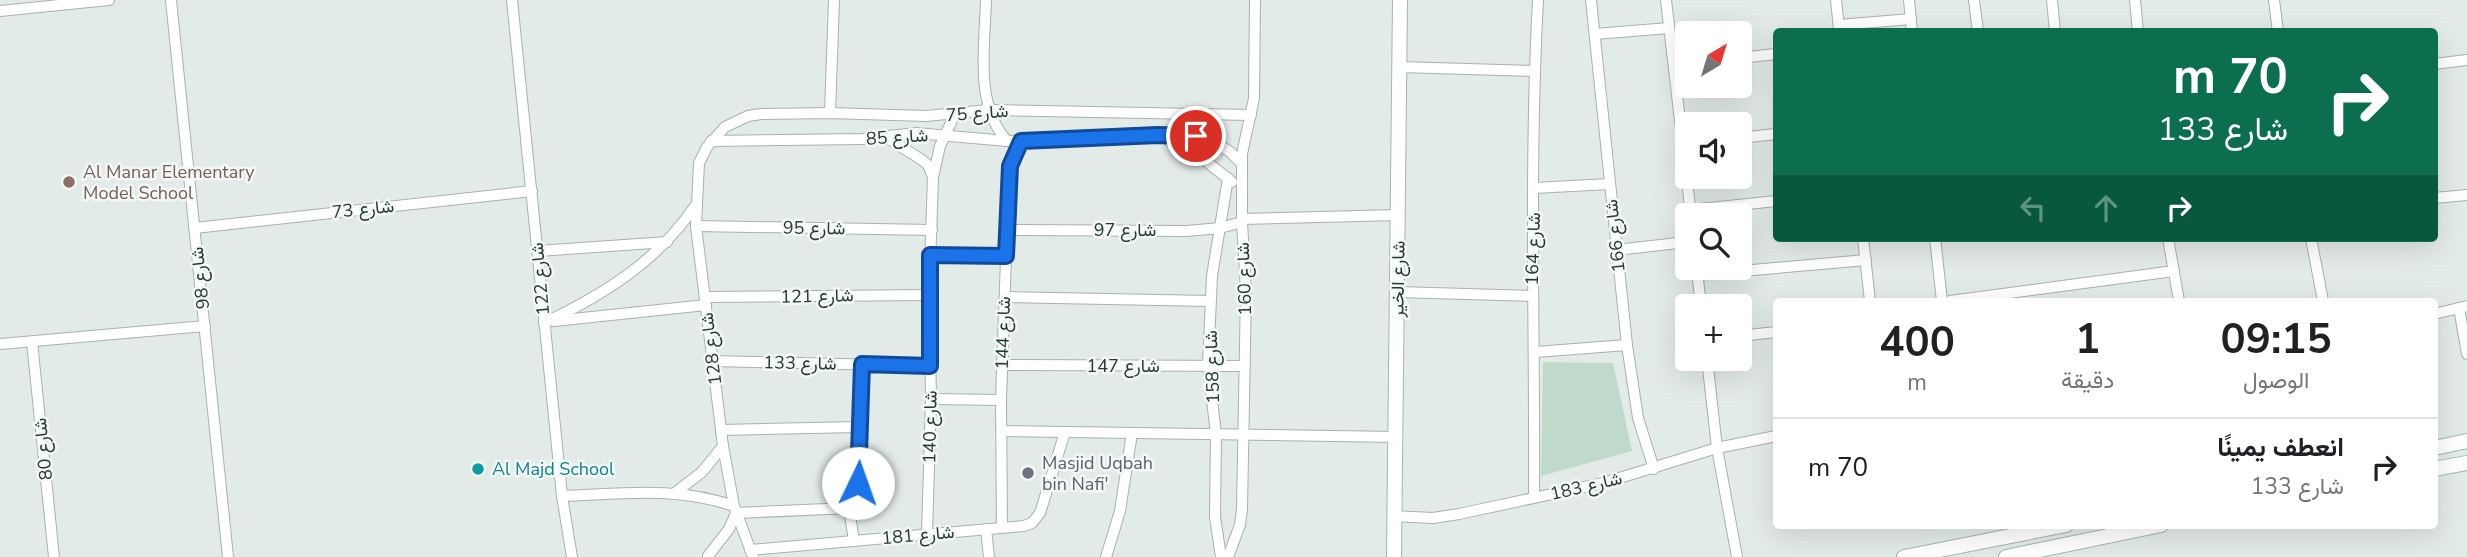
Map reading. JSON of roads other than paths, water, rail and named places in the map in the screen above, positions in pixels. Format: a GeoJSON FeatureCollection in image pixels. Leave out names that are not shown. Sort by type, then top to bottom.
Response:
{"type":"FeatureCollection","features":[{"type":"Feature","properties":{"kind":"street"},"geometry":{"type":"LineString","coordinates":[[0,11],[109,0]]}},
{"type":"Feature","properties":{"kind":"street","name":"شارع 98"},"geometry":{"type":"LineString","coordinates":[[171,0],[228,557]]}},
{"type":"Feature","properties":{"kind":"street","name":"شارع 122"},"geometry":{"type":"LineString","coordinates":[[512,0],[562,496],[572,557]]}},
{"type":"Feature","properties":{"kind":"street"},"geometry":{"type":"LineString","coordinates":[[830,113],[834,0]]}},
{"type":"Feature","properties":{"kind":"street"},"geometry":{"type":"LineString","coordinates":[[986,0],[985,94],[995,126],[1006,141]]}},
{"type":"Feature","properties":{"kind":"street","name":"شارع 160"},"geometry":{"type":"LineString","coordinates":[[1228,557],[1238,532],[1242,509],[1246,284],[1242,221],[1242,144],[1254,98],[1255,0]]}},
{"type":"Feature","properties":{"kind":"street","name":"شارع الخير"},"geometry":{"type":"LineString","coordinates":[[1394,557],[1399,0]]}},
{"type":"Feature","properties":{"kind":"street","name":"شارع 164"},"geometry":{"type":"LineString","coordinates":[[1534,498],[1535,352],[1531,296],[1538,0]]}},
{"type":"Feature","properties":{"kind":"street","name":"شارع 166"},"geometry":{"type":"LineString","coordinates":[[1591,0],[1627,345],[1636,410],[1654,468]]}},
{"type":"Feature","properties":{"kind":"street"},"geometry":{"type":"LineString","coordinates":[[1666,0],[1681,112]]}},
{"type":"Feature","properties":{"kind":"street"},"geometry":{"type":"LineString","coordinates":[[1836,0],[1839,28],[1911,19]]}},
{"type":"Feature","properties":{"kind":"street"},"geometry":{"type":"LineString","coordinates":[[1909,0],[1912,28]]}},
{"type":"Feature","properties":{"kind":"street"},"geometry":{"type":"LineString","coordinates":[[1974,0],[1978,28]]}},
{"type":"Feature","properties":{"kind":"street"},"geometry":{"type":"LineString","coordinates":[[2052,0],[2055,28]]}},
{"type":"Feature","properties":{"kind":"street"},"geometry":{"type":"LineString","coordinates":[[2135,0],[2138,28]]}},
{"type":"Feature","properties":{"kind":"street"},"geometry":{"type":"LineString","coordinates":[[2274,0],[2277,28]]}},
{"type":"Feature","properties":{"kind":"street"},"geometry":{"type":"LineString","coordinates":[[1595,34],[1670,28]]}},
{"type":"Feature","properties":{"kind":"street"},"geometry":{"type":"LineString","coordinates":[[1752,57],[1773,54]]}},
{"type":"Feature","properties":{"kind":"street"},"geometry":{"type":"LineString","coordinates":[[2438,64],[2467,60]]}},
{"type":"Feature","properties":{"kind":"street"},"geometry":{"type":"LineString","coordinates":[[1400,67],[1535,71]]}},
{"type":"Feature","properties":{"kind":"street","name":"شارع 75"},"geometry":{"type":"LineString","coordinates":[[711,141],[725,127],[748,116],[830,113],[926,116],[988,110],[1251,115]]}},
{"type":"Feature","properties":{"kind":"street","name":"شارع 140"},"geometry":{"type":"LineString","coordinates":[[927,534],[933,177],[944,135],[955,114]]}},
{"type":"Feature","properties":{"kind":"street"},"geometry":{"type":"LineString","coordinates":[[1186,135],[1187,114]]}},
{"type":"Feature","properties":{"kind":"street","name":"شارع 85"},"geometry":{"type":"LineString","coordinates":[[711,141],[862,139],[916,133],[1006,141],[1186,135],[1215,142],[1242,164]]}},
{"type":"Feature","properties":{"kind":"street"},"geometry":{"type":"LineString","coordinates":[[1752,137],[1773,134]]}},
{"type":"Feature","properties":{"kind":"street"},"geometry":{"type":"LineString","coordinates":[[1158,135],[1188,150],[1228,178],[1242,192]]}},
{"type":"Feature","properties":{"kind":"street"},"geometry":{"type":"LineString","coordinates":[[884,136],[922,160],[931,170],[933,177]]}},
{"type":"Feature","properties":{"kind":"street","name":"شارع 128"},"geometry":{"type":"LineString","coordinates":[[711,141],[699,163],[696,226],[723,446],[735,510],[751,554]]}},
{"type":"Feature","properties":{"kind":"street","name":"شارع 144"},"geometry":{"type":"LineString","coordinates":[[1002,528],[1001,400],[1010,166],[1021,141]]}},
{"type":"Feature","properties":{"kind":"street","name":"شارع 158"},"geometry":{"type":"LineString","coordinates":[[1221,557],[1215,517],[1216,434],[1208,366],[1210,301],[1228,178]]}},
{"type":"Feature","properties":{"kind":"street"},"geometry":{"type":"LineString","coordinates":[[1534,188],[1609,184]]}},
{"type":"Feature","properties":{"kind":"street","name":"شارع 73"},"geometry":{"type":"LineString","coordinates":[[195,228],[532,191]]}},
{"type":"Feature","properties":{"kind":"street"},"geometry":{"type":"LineString","coordinates":[[2438,198],[2467,195]]}},
{"type":"Feature","properties":{"kind":"street"},"geometry":{"type":"LineString","coordinates":[[1752,204],[1773,201]]}},
{"type":"Feature","properties":{"kind":"street"},"geometry":{"type":"LineString","coordinates":[[544,323],[613,285],[667,243],[696,205]]}},
{"type":"Feature","properties":{"kind":"street","name":"شارع 97"},"geometry":{"type":"LineString","coordinates":[[1007,230],[1187,231],[1220,228],[1242,221],[1399,215]]}},
{"type":"Feature","properties":{"kind":"street","name":"شارع 95"},"geometry":{"type":"LineString","coordinates":[[696,226],[932,230]]}},
{"type":"Feature","properties":{"kind":"street"},"geometry":{"type":"LineString","coordinates":[[1864,242],[1870,298]]}},
{"type":"Feature","properties":{"kind":"street"},"geometry":{"type":"LineString","coordinates":[[1935,242],[1942,298]]}},
{"type":"Feature","properties":{"kind":"street"},"geometry":{"type":"LineString","coordinates":[[2169,242],[2178,298]]}},
{"type":"Feature","properties":{"kind":"street"},"geometry":{"type":"LineString","coordinates":[[2312,242],[2322,298]]}},
{"type":"Feature","properties":{"kind":"street"},"geometry":{"type":"LineString","coordinates":[[538,251],[667,243]]}},
{"type":"Feature","properties":{"kind":"street"},"geometry":{"type":"LineString","coordinates":[[1616,250],[1675,243]]}},
{"type":"Feature","properties":{"kind":"street"},"geometry":{"type":"LineString","coordinates":[[930,255],[1006,256]]}},
{"type":"Feature","properties":{"kind":"street"},"geometry":{"type":"LineString","coordinates":[[1752,267],[1866,260]]}},
{"type":"Feature","properties":{"kind":"street"},"geometry":{"type":"LineString","coordinates":[[1972,298],[2174,271]]}},
{"type":"Feature","properties":{"kind":"street"},"geometry":{"type":"LineString","coordinates":[[1397,292],[1531,296]]}},
{"type":"Feature","properties":{"kind":"street","name":"شارع 121"},"geometry":{"type":"LineString","coordinates":[[544,323],[705,301],[929,295]]}},
{"type":"Feature","properties":{"kind":"street"},"geometry":{"type":"LineString","coordinates":[[1005,297],[1210,301]]}},
{"type":"Feature","properties":{"kind":"street"},"geometry":{"type":"LineString","coordinates":[[2438,313],[2463,307],[2467,354]]}},
{"type":"Feature","properties":{"kind":"street"},"geometry":{"type":"LineString","coordinates":[[0,344],[205,326]]}},
{"type":"Feature","properties":{"kind":"street"},"geometry":{"type":"LineString","coordinates":[[1752,335],[1773,332]]}},
{"type":"Feature","properties":{"kind":"street","name":"شارع 80"},"geometry":{"type":"LineString","coordinates":[[32,342],[54,557]]}},
{"type":"Feature","properties":{"kind":"street"},"geometry":{"type":"LineString","coordinates":[[1535,352],[1627,345]]}},
{"type":"Feature","properties":{"kind":"street","name":"شارع 133"},"geometry":{"type":"LineString","coordinates":[[712,361],[930,366]]}},
{"type":"Feature","properties":{"kind":"street"},"geometry":{"type":"LineString","coordinates":[[853,541],[851,508],[858,483],[862,364]]}},
{"type":"Feature","properties":{"kind":"street","name":"شارع 147"},"geometry":{"type":"LineString","coordinates":[[1002,365],[1245,366]]}},
{"type":"Feature","properties":{"kind":"street"},"geometry":{"type":"LineString","coordinates":[[1708,371],[1717,448],[1737,557]]}},
{"type":"Feature","properties":{"kind":"street"},"geometry":{"type":"LineString","coordinates":[[931,398],[1001,400]]}},
{"type":"Feature","properties":{"kind":"street"},"geometry":{"type":"LineString","coordinates":[[721,430],[860,427]]}},
{"type":"Feature","properties":{"kind":"street"},"geometry":{"type":"LineString","coordinates":[[1002,431],[1396,437]]}},
{"type":"Feature","properties":{"kind":"street","name":"شارع 181"},"geometry":{"type":"LineString","coordinates":[[751,554],[853,541],[1024,526],[1036,519],[1042,507],[1065,432]]}},
{"type":"Feature","properties":{"kind":"street"},"geometry":{"type":"LineString","coordinates":[[1106,557],[1120,511],[1132,433]]}},
{"type":"Feature","properties":{"kind":"street","name":"شارع 183"},"geometry":{"type":"LineString","coordinates":[[1393,516],[1433,518],[1534,498],[1654,468],[1717,448],[1773,437]]}},
{"type":"Feature","properties":{"kind":"street"},"geometry":{"type":"LineString","coordinates":[[2438,447],[2467,441]]}},
{"type":"Feature","properties":{"kind":"street"},"geometry":{"type":"LineString","coordinates":[[676,492],[702,472],[723,446]]}},
{"type":"Feature","properties":{"kind":"street"},"geometry":{"type":"LineString","coordinates":[[2438,468],[2465,465]]}},
{"type":"Feature","properties":{"kind":"street"},"geometry":{"type":"LineString","coordinates":[[562,496],[676,492],[706,497],[735,510],[851,508]]}},
{"type":"Feature","properties":{"kind":"street"},"geometry":{"type":"LineString","coordinates":[[708,557],[724,536],[735,510]]}},
{"type":"Feature","properties":{"kind":"street"},"geometry":{"type":"LineString","coordinates":[[986,529],[989,557]]}},
{"type":"Feature","properties":{"kind":"street"},"geometry":{"type":"LineString","coordinates":[[1904,557],[2046,529]]}},
{"type":"Feature","properties":{"kind":"street"},"geometry":{"type":"LineString","coordinates":[[2006,557],[2142,529]]}},
{"type":"Feature","properties":{"kind":"place","name":"Al Manar Elementary Model School"},"geometry":{"type":"Point","coordinates":[69,182]}},
{"type":"Feature","properties":{"kind":"place","name":"Al Majd School"},"geometry":{"type":"Point","coordinates":[478,469]}},
{"type":"Feature","properties":{"kind":"place","name":"Masjid Uqbah bin Nafi'"},"geometry":{"type":"Point","coordinates":[1028,473]}}]}
